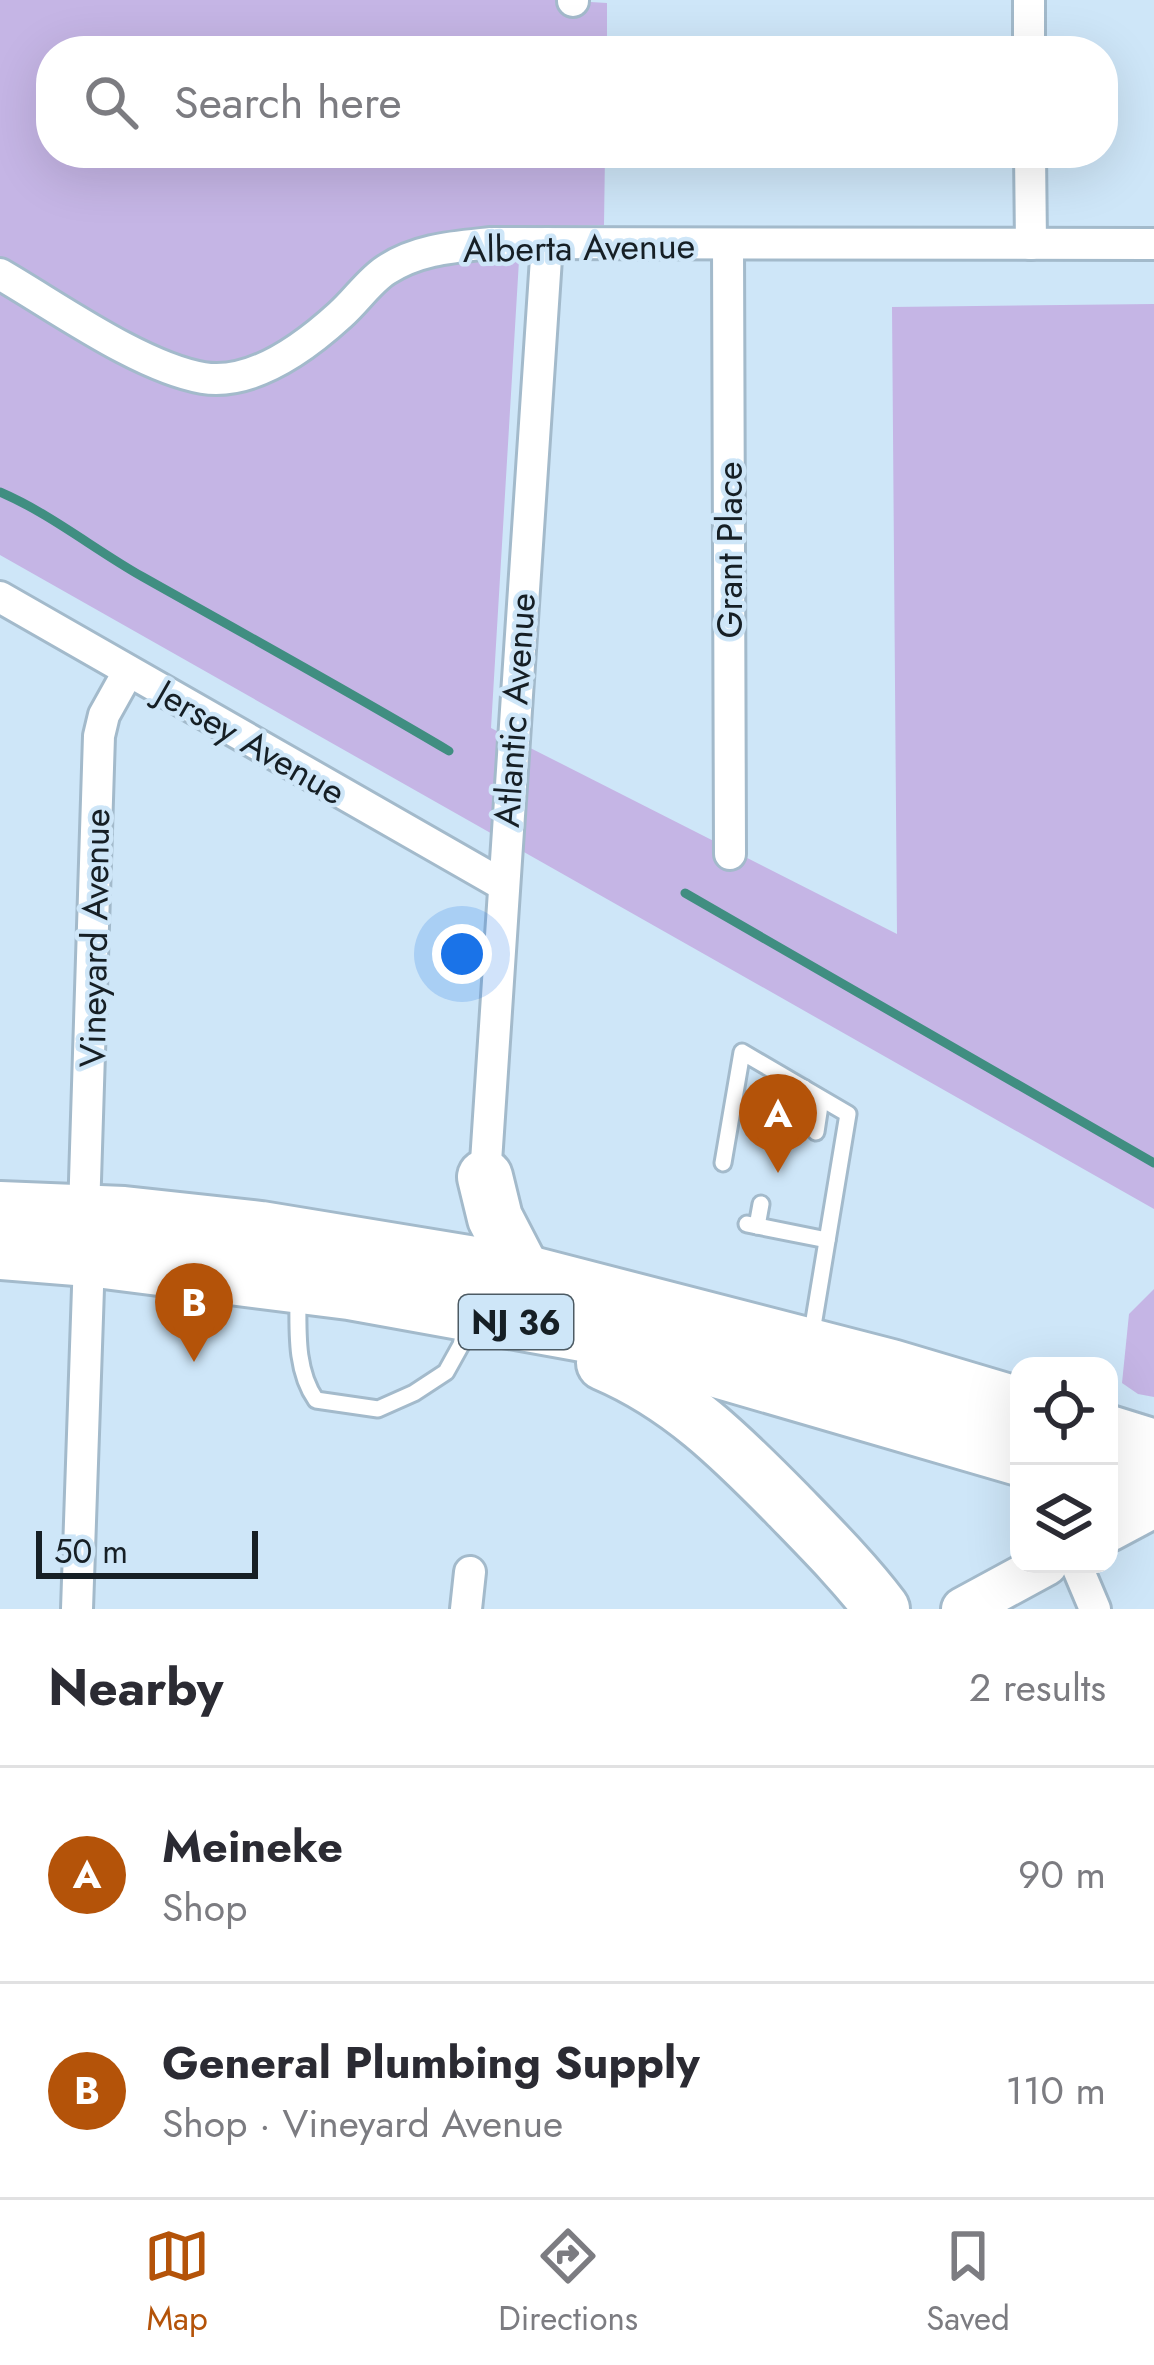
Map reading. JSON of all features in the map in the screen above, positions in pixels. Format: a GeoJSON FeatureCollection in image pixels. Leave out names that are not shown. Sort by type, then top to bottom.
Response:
{"type":"FeatureCollection","features":[{"type":"Feature","properties":{"kind":"highway"},"geometry":{"type":"LineString","coordinates":[[424,1253],[464,1215],[485,1177]]}},
{"type":"Feature","properties":{"kind":"highway"},"geometry":{"type":"LineString","coordinates":[[485,1177],[495,1218],[523,1272]]}},
{"type":"Feature","properties":{"kind":"highway","name":"NJ 36"},"geometry":{"type":"LineString","coordinates":[[0,1209],[87,1235],[298,1285],[610,1339],[1010,1455]]}},
{"type":"Feature","properties":{"kind":"highway","name":"NJ 36"},"geometry":{"type":"LineString","coordinates":[[0,1252],[87,1235],[261,1229],[424,1253],[523,1272],[1010,1403]]}},
{"type":"Feature","properties":{"kind":"highway"},"geometry":{"type":"LineString","coordinates":[[482,1316],[644,1380],[678,1402],[721,1436],[883,1609]]}},
{"type":"Feature","properties":{"kind":"highway"},"geometry":{"type":"LineString","coordinates":[[1118,1435],[1154,1448]]}},
{"type":"Feature","properties":{"kind":"highway"},"geometry":{"type":"LineString","coordinates":[[1118,1489],[1154,1503]]}},
{"type":"Feature","properties":{"kind":"street"},"geometry":{"type":"LineString","coordinates":[[1029,0],[1029,36]]}},
{"type":"Feature","properties":{"kind":"street"},"geometry":{"type":"LineString","coordinates":[[1030,168],[1031,244]]}},
{"type":"Feature","properties":{"kind":"street","name":"Alberta Avenue"},"geometry":{"type":"LineString","coordinates":[[0,274],[151,361],[206,379],[243,376],[284,358],[339,316],[383,271],[423,251],[491,243],[1154,244]]}},
{"type":"Feature","properties":{"kind":"street","name":"Atlantic Avenue"},"geometry":{"type":"LineString","coordinates":[[485,1177],[548,243]]}},
{"type":"Feature","properties":{"kind":"street","name":"Grant Place"},"geometry":{"type":"LineString","coordinates":[[728,245],[730,854]]}},
{"type":"Feature","properties":{"kind":"street","name":"Jersey Avenue"},"geometry":{"type":"LineString","coordinates":[[0,597],[502,885]]}},
{"type":"Feature","properties":{"kind":"street","name":"Vineyard Avenue"},"geometry":{"type":"LineString","coordinates":[[77,1609],[99,736],[104,715],[128,672]]}},
{"type":"Feature","properties":{"kind":"street"},"geometry":{"type":"LineString","coordinates":[[1118,1525],[1154,1503]]}},
{"type":"Feature","properties":{"kind":"street"},"geometry":{"type":"LineString","coordinates":[[466,1609],[470,1572]]}},
{"type":"Feature","properties":{"kind":"street"},"geometry":{"type":"LineString","coordinates":[[963,1609],[1029,1573]]}},
{"type":"Feature","properties":{"kind":"street"},"geometry":{"type":"LineString","coordinates":[[1080,1573],[1095,1609]]}},
{"type":"Feature","properties":{"kind":"lane"},"geometry":{"type":"LineString","coordinates":[[723,1163],[742,1052],[848,1114],[809,1347]]}},
{"type":"Feature","properties":{"kind":"lane"},"geometry":{"type":"LineString","coordinates":[[778,1125],[788,1080]]}},
{"type":"Feature","properties":{"kind":"lane"},"geometry":{"type":"LineString","coordinates":[[797,1128],[804,1088]]}},
{"type":"Feature","properties":{"kind":"lane"},"geometry":{"type":"LineString","coordinates":[[816,1132],[821,1099]]}},
{"type":"Feature","properties":{"kind":"lane"},"geometry":{"type":"LineString","coordinates":[[761,1204],[752,1225],[827,1240]]}},
{"type":"Feature","properties":{"kind":"lane"},"geometry":{"type":"LineString","coordinates":[[778,1230],[781,1208]]}},
{"type":"Feature","properties":{"kind":"lane"},"geometry":{"type":"LineString","coordinates":[[800,1234],[803,1212]]}},
{"type":"Feature","properties":{"kind":"lane"},"geometry":{"type":"LineString","coordinates":[[298,1285],[298,1340],[305,1385],[316,1400],[377,1409],[414,1393],[446,1372],[482,1316]]}},
{"type":"Feature","properties":{"kind":"shaded area"},"geometry":{"type":"Polygon","coordinates":[[[0,0],[607,3],[607,36],[36,36],[36,168],[605,168],[604,225],[521,227],[491,728],[897,934],[892,307],[1154,304],[1154,1209],[0,555],[0,0]]]}},
{"type":"Feature","properties":{"kind":"shaded area"},"geometry":{"type":"Polygon","coordinates":[[[1154,1289],[1154,1397],[1138,1394],[1122,1383],[1129,1314],[1154,1289]]]}},
{"type":"Feature","properties":{"kind":"waterway"},"geometry":{"type":"LineString","coordinates":[[0,492],[449,751]]}},
{"type":"Feature","properties":{"kind":"waterway"},"geometry":{"type":"LineString","coordinates":[[685,893],[1154,1163]]}},
{"type":"Feature","properties":{"kind":"place","name":"Meineke"},"geometry":{"type":"Point","coordinates":[778,1173]}},
{"type":"Feature","properties":{"kind":"place","name":"General Plumbing Supply"},"geometry":{"type":"Point","coordinates":[194,1362]}}]}
